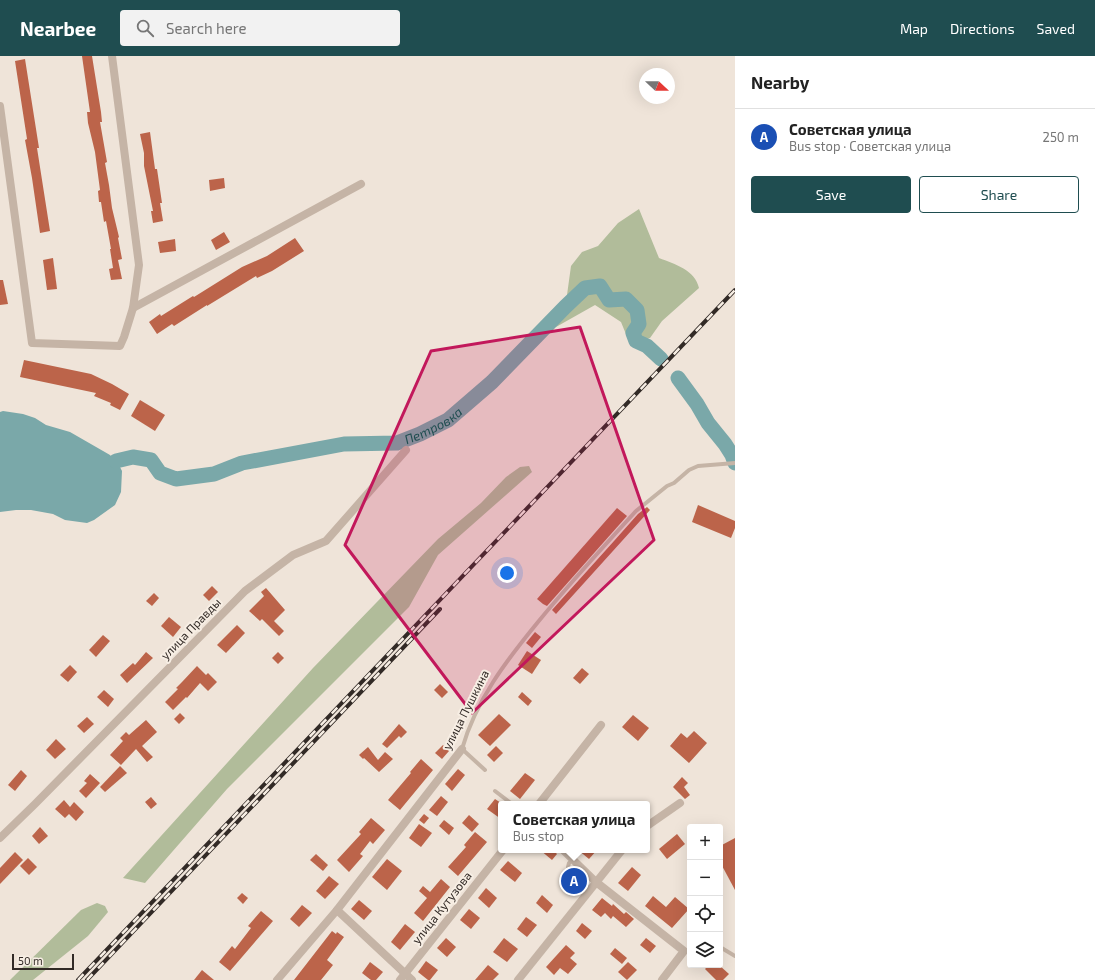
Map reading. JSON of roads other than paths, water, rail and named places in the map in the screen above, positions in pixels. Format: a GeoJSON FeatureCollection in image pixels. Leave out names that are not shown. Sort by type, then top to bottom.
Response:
{"type":"FeatureCollection","features":[{"type":"Feature","properties":{"kind":"street"},"geometry":{"type":"LineString","coordinates":[[0,106],[32,343],[120,346],[133,308],[139,265],[112,56]]}},
{"type":"Feature","properties":{"kind":"street"},"geometry":{"type":"LineString","coordinates":[[133,308],[361,184]]}},
{"type":"Feature","properties":{"kind":"street","name":"улица Правды"},"geometry":{"type":"LineString","coordinates":[[0,838],[36,804],[245,591],[293,555],[326,541],[406,450]]}},
{"type":"Feature","properties":{"kind":"street"},"geometry":{"type":"LineString","coordinates":[[541,801],[601,725]]}},
{"type":"Feature","properties":{"kind":"street","name":"улица Пушкина"},"geometry":{"type":"LineString","coordinates":[[277,980],[337,910],[462,749]]}},
{"type":"Feature","properties":{"kind":"street"},"geometry":{"type":"LineString","coordinates":[[650,824],[680,803]]}},
{"type":"Feature","properties":{"kind":"street","name":"улица Кутузова"},"geometry":{"type":"LineString","coordinates":[[402,977],[501,853]]}},
{"type":"Feature","properties":{"kind":"street"},"geometry":{"type":"LineString","coordinates":[[566,853],[596,882],[687,949],[662,980]]}},
{"type":"Feature","properties":{"kind":"street"},"geometry":{"type":"LineString","coordinates":[[518,980],[620,853]]}},
{"type":"Feature","properties":{"kind":"street"},"geometry":{"type":"LineString","coordinates":[[337,910],[402,977],[412,980]]}},
{"type":"Feature","properties":{"kind":"lane","name":"улица Пушкина"},"geometry":{"type":"LineString","coordinates":[[462,749],[467,732],[478,707],[498,673],[555,602],[636,510],[667,486],[674,483],[689,470],[698,466],[735,463]]}},
{"type":"Feature","properties":{"kind":"lane"},"geometry":{"type":"LineString","coordinates":[[462,749],[485,770]]}},
{"type":"Feature","properties":{"kind":"lane"},"geometry":{"type":"LineString","coordinates":[[495,791],[508,801]]}},
{"type":"Feature","properties":{"kind":"lane"},"geometry":{"type":"LineString","coordinates":[[573,860],[569,863],[568,867],[590,889]]}},
{"type":"Feature","properties":{"kind":"lane"},"geometry":{"type":"LineString","coordinates":[[723,949],[735,956]]}},
{"type":"Feature","properties":{"kind":"water"},"geometry":{"type":"Polygon","coordinates":[[[3,411],[23,414],[35,418],[46,425],[70,432],[110,455],[122,471],[121,492],[115,505],[94,520],[87,523],[65,520],[53,514],[31,510],[0,512],[0,412],[3,411]]]}},
{"type":"Feature","properties":{"kind":"waterway","name":"Петровка"},"geometry":{"type":"LineString","coordinates":[[116,461],[133,457],[151,460],[160,473],[176,479],[214,474],[242,463],[344,444],[397,443],[420,434],[448,420],[492,382],[585,288],[600,286],[609,300],[626,299],[637,310],[639,324],[633,333],[636,341],[647,346],[661,359]]}},
{"type":"Feature","properties":{"kind":"waterway","name":"Петровка"},"geometry":{"type":"LineString","coordinates":[[678,378],[697,404],[708,423],[725,444],[735,463]]}},
{"type":"Feature","properties":{"kind":"railway"},"geometry":{"type":"LineString","coordinates":[[78,980],[735,290]]}},
{"type":"Feature","properties":{"kind":"railway"},"geometry":{"type":"LineString","coordinates":[[87,980],[440,609]]}},
{"type":"Feature","properties":{"kind":"place","name":"Советская улица"},"geometry":{"type":"Point","coordinates":[574,881]}}]}
